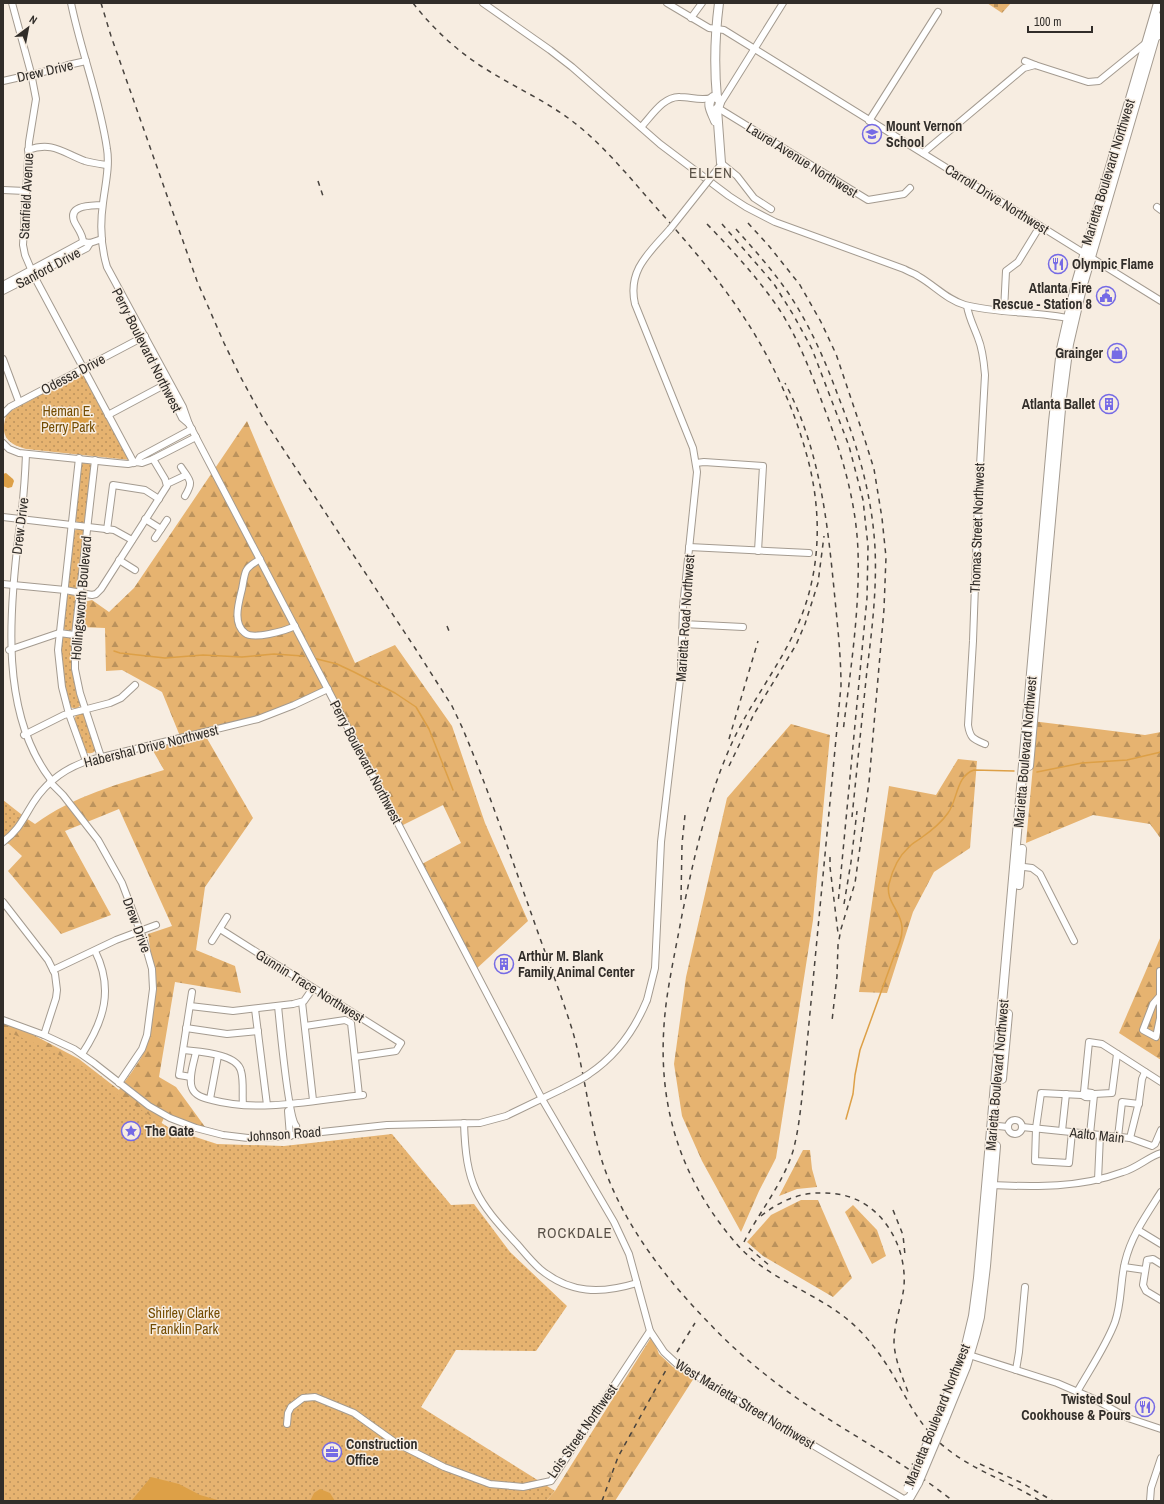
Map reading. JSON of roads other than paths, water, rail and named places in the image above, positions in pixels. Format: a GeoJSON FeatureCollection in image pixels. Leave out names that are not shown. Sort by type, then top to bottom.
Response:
{"type":"FeatureCollection","features":[{"type":"Feature","properties":{"kind":"main road"},"geometry":{"type":"LineString","coordinates":[[719,3],[716,102],[721,165]]}},
{"type":"Feature","properties":{"kind":"main road","name":"Marietta Boulevard Northwest"},"geometry":{"type":"LineString","coordinates":[[1087,256],[1158,3]]}},
{"type":"Feature","properties":{"kind":"main road"},"geometry":{"type":"LineString","coordinates":[[989,1185],[998,1126],[1018,866],[1062,398],[1071,319],[1087,256],[1158,36],[1161,17]]}},
{"type":"Feature","properties":{"kind":"main road","name":"Marietta Boulevard Northwest"},"geometry":{"type":"LineString","coordinates":[[905,1501],[905,1493],[918,1483],[976,1333],[984,1289],[989,1185],[1018,866]]}},
{"type":"Feature","properties":{"kind":"street","name":"Stanfield Avenue"},"geometry":{"type":"LineString","coordinates":[[12,3],[31,73],[36,99],[32,116],[25,191],[23,245],[25,255],[34,276],[108,415],[135,462]]}},
{"type":"Feature","properties":{"kind":"street","name":"Perry Boulevard Northwest"},"geometry":{"type":"LineString","coordinates":[[71,3],[99,105],[108,150],[107,175],[101,221],[103,251],[110,273],[114,278],[182,418],[190,426]]}},
{"type":"Feature","properties":{"kind":"street"},"geometry":{"type":"LineString","coordinates":[[482,3],[562,60],[660,144],[716,187],[746,207],[775,222],[904,269],[919,276],[958,303],[967,306],[1071,319]]}},
{"type":"Feature","properties":{"kind":"street","name":"Carroll Drive Northwest"},"geometry":{"type":"LineString","coordinates":[[667,3],[709,28],[724,30],[1161,301]]}},
{"type":"Feature","properties":{"kind":"street"},"geometry":{"type":"LineString","coordinates":[[691,18],[702,3]]}},
{"type":"Feature","properties":{"kind":"street"},"geometry":{"type":"LineString","coordinates":[[641,128],[662,104],[672,98],[678,96],[716,102],[755,49],[783,3]]}},
{"type":"Feature","properties":{"kind":"street"},"geometry":{"type":"LineString","coordinates":[[869,121],[938,12]]}},
{"type":"Feature","properties":{"kind":"street"},"geometry":{"type":"LineString","coordinates":[[923,153],[1019,71],[1029,66],[1035,65],[1088,82],[1099,81],[1147,42],[1158,36]]}},
{"type":"Feature","properties":{"kind":"street"},"geometry":{"type":"LineString","coordinates":[[1025,61],[1040,67]]}},
{"type":"Feature","properties":{"kind":"street","name":"Drew Drive"},"geometry":{"type":"LineString","coordinates":[[3,81],[31,73],[86,62]]}},
{"type":"Feature","properties":{"kind":"street","name":"Laurel Avenue Northwest"},"geometry":{"type":"LineString","coordinates":[[716,102],[868,200],[904,194],[910,188]]}},
{"type":"Feature","properties":{"kind":"street"},"geometry":{"type":"LineString","coordinates":[[28,150],[42,146],[54,148],[68,152],[85,161],[107,165]]}},
{"type":"Feature","properties":{"kind":"street"},"geometry":{"type":"LineString","coordinates":[[721,165],[737,176],[754,198],[771,209]]}},
{"type":"Feature","properties":{"kind":"street","name":"Marietta Road Northwest"},"geometry":{"type":"LineString","coordinates":[[542,1099],[589,1074],[604,1063],[621,1046],[633,1028],[647,1000],[655,968],[661,842],[679,700],[689,547],[697,472],[693,448],[633,297],[633,284],[638,268],[643,260],[721,165]]}},
{"type":"Feature","properties":{"kind":"street"},"geometry":{"type":"LineString","coordinates":[[3,190],[25,191]]}},
{"type":"Feature","properties":{"kind":"street"},"geometry":{"type":"LineString","coordinates":[[83,242],[83,238],[73,220],[74,214],[77,209],[82,206],[102,205]]}},
{"type":"Feature","properties":{"kind":"street"},"geometry":{"type":"LineString","coordinates":[[1004,311],[1006,271],[1018,262],[1040,226]]}},
{"type":"Feature","properties":{"kind":"street","name":"Sanford Drive"},"geometry":{"type":"LineString","coordinates":[[3,285],[83,242],[90,243],[102,239]]}},
{"type":"Feature","properties":{"kind":"street","name":"Sanford Drive"},"geometry":{"type":"LineString","coordinates":[[3,291],[87,248],[90,243]]}},
{"type":"Feature","properties":{"kind":"street","name":"Thomas Street Northwest"},"geometry":{"type":"LineString","coordinates":[[967,306],[970,319],[979,339],[985,375],[968,725],[973,739],[985,744]]}},
{"type":"Feature","properties":{"kind":"street","name":"Perry Boulevard Northwest"},"geometry":{"type":"LineString","coordinates":[[143,337],[183,407],[190,426],[542,1099]]}},
{"type":"Feature","properties":{"kind":"street","name":"Odessa Drive"},"geometry":{"type":"LineString","coordinates":[[3,414],[10,407],[19,402],[143,337]]}},
{"type":"Feature","properties":{"kind":"street"},"geometry":{"type":"LineString","coordinates":[[3,359],[19,402]]}},
{"type":"Feature","properties":{"kind":"street"},"geometry":{"type":"LineString","coordinates":[[108,415],[166,384]]}},
{"type":"Feature","properties":{"kind":"street"},"geometry":{"type":"LineString","coordinates":[[135,462],[140,457],[190,426]]}},
{"type":"Feature","properties":{"kind":"street"},"geometry":{"type":"LineString","coordinates":[[3,443],[9,449],[26,454],[123,463],[142,463],[196,437]]}},
{"type":"Feature","properties":{"kind":"street","name":"Drew Drive"},"geometry":{"type":"LineString","coordinates":[[26,454],[21,519],[9,615],[9,650],[12,688],[16,711],[24,735],[40,767],[98,840],[122,883],[152,969],[153,989],[147,1035],[142,1049],[119,1083]]}},
{"type":"Feature","properties":{"kind":"street"},"geometry":{"type":"LineString","coordinates":[[79,458],[58,650],[59,671],[62,687],[69,714],[86,761]]}},
{"type":"Feature","properties":{"kind":"street"},"geometry":{"type":"LineString","coordinates":[[153,459],[167,484]]}},
{"type":"Feature","properties":{"kind":"street","name":"Hollingsworth Boulevard"},"geometry":{"type":"LineString","coordinates":[[95,460],[86,528],[75,635],[75,669],[85,708],[101,757]]}},
{"type":"Feature","properties":{"kind":"street"},"geometry":{"type":"LineString","coordinates":[[696,463],[704,462],[763,466],[758,551]]}},
{"type":"Feature","properties":{"kind":"street"},"geometry":{"type":"LineString","coordinates":[[181,467],[190,481],[190,487],[185,496]]}},
{"type":"Feature","properties":{"kind":"street"},"geometry":{"type":"LineString","coordinates":[[3,584],[64,590],[92,595],[96,594],[101,589],[159,499],[167,484],[186,475]]}},
{"type":"Feature","properties":{"kind":"street"},"geometry":{"type":"LineString","coordinates":[[107,530],[113,486],[145,490],[159,499]]}},
{"type":"Feature","properties":{"kind":"street"},"geometry":{"type":"LineString","coordinates":[[3,518],[114,530],[132,540]]}},
{"type":"Feature","properties":{"kind":"street"},"geometry":{"type":"LineString","coordinates":[[145,520],[161,529]]}},
{"type":"Feature","properties":{"kind":"street"},"geometry":{"type":"LineString","coordinates":[[155,538],[167,520]]}},
{"type":"Feature","properties":{"kind":"street"},"geometry":{"type":"LineString","coordinates":[[689,547],[809,552]]}},
{"type":"Feature","properties":{"kind":"street"},"geometry":{"type":"LineString","coordinates":[[260,559],[250,565],[246,572],[238,611],[240,626],[245,634],[252,636],[284,631],[295,626]]}},
{"type":"Feature","properties":{"kind":"street"},"geometry":{"type":"LineString","coordinates":[[119,560],[135,570]]}},
{"type":"Feature","properties":{"kind":"street"},"geometry":{"type":"LineString","coordinates":[[683,624],[743,627]]}},
{"type":"Feature","properties":{"kind":"street"},"geometry":{"type":"LineString","coordinates":[[9,650],[60,633],[75,635]]}},
{"type":"Feature","properties":{"kind":"street"},"geometry":{"type":"LineString","coordinates":[[24,735],[85,708],[110,703],[121,698],[135,686]]}},
{"type":"Feature","properties":{"kind":"street","name":"Habershal Drive Northwest"},"geometry":{"type":"LineString","coordinates":[[3,842],[14,834],[19,828],[37,796],[50,781],[63,772],[86,761],[258,719],[294,705],[328,689]]}},
{"type":"Feature","properties":{"kind":"street"},"geometry":{"type":"LineString","coordinates":[[1018,866],[1032,868],[1040,874],[1074,941]]}},
{"type":"Feature","properties":{"kind":"street"},"geometry":{"type":"LineString","coordinates":[[3,902],[30,936],[53,970],[56,982],[56,998],[44,1035]]}},
{"type":"Feature","properties":{"kind":"street"},"geometry":{"type":"LineString","coordinates":[[212,940],[227,917]]}},
{"type":"Feature","properties":{"kind":"street"},"geometry":{"type":"LineString","coordinates":[[53,970],[116,940],[156,925]]}},
{"type":"Feature","properties":{"kind":"street","name":"Gunnin Trace Northwest"},"geometry":{"type":"LineString","coordinates":[[220,929],[401,1043],[396,1052],[355,1057]]}},
{"type":"Feature","properties":{"kind":"street"},"geometry":{"type":"LineString","coordinates":[[82,1054],[97,1029],[105,1001],[104,977],[95,951]]}},
{"type":"Feature","properties":{"kind":"street"},"geometry":{"type":"LineString","coordinates":[[1159,997],[1153,1004],[1143,1030],[1156,1037],[1160,1024],[1159,997],[1161,971]]}},
{"type":"Feature","properties":{"kind":"street"},"geometry":{"type":"LineString","coordinates":[[190,1006],[225,1011],[278,1006],[302,1002],[313,988]]}},
{"type":"Feature","properties":{"kind":"street"},"geometry":{"type":"LineString","coordinates":[[191,1077],[179,1075],[192,992]]}},
{"type":"Feature","properties":{"kind":"street"},"geometry":{"type":"LineString","coordinates":[[302,1002],[314,1100]]}},
{"type":"Feature","properties":{"kind":"street"},"geometry":{"type":"LineString","coordinates":[[278,1006],[288,1103],[294,1135]]}},
{"type":"Feature","properties":{"kind":"street"},"geometry":{"type":"LineString","coordinates":[[255,1009],[267,1105]]}},
{"type":"Feature","properties":{"kind":"street"},"geometry":{"type":"LineString","coordinates":[[350,1022],[354,1014]]}},
{"type":"Feature","properties":{"kind":"street","name":"Johnson Road"},"geometry":{"type":"LineString","coordinates":[[3,1020],[44,1035],[82,1054],[148,1106],[170,1118],[196,1128],[223,1135],[248,1138],[294,1135],[387,1125],[480,1123],[494,1121],[542,1099]]}},
{"type":"Feature","properties":{"kind":"street"},"geometry":{"type":"LineString","coordinates":[[196,1052],[191,1077],[192,1088],[195,1093],[210,1099],[243,1105],[267,1105],[361,1095],[352,1025],[350,1022],[345,1020],[305,1026]]}},
{"type":"Feature","properties":{"kind":"street"},"geometry":{"type":"LineString","coordinates":[[186,1028],[227,1034],[258,1031]]}},
{"type":"Feature","properties":{"kind":"street"},"geometry":{"type":"LineString","coordinates":[[1083,1094],[1089,1042],[1102,1044],[1161,1082]]}},
{"type":"Feature","properties":{"kind":"street"},"geometry":{"type":"LineString","coordinates":[[182,1050],[227,1057],[234,1061],[241,1070],[243,1105]]}},
{"type":"Feature","properties":{"kind":"street"},"geometry":{"type":"LineString","coordinates":[[1072,1132],[1070,1163],[1035,1161],[1036,1128],[1041,1093],[1112,1093],[1117,1054]]}},
{"type":"Feature","properties":{"kind":"street"},"geometry":{"type":"LineString","coordinates":[[210,1099],[218,1056]]}},
{"type":"Feature","properties":{"kind":"street"},"geometry":{"type":"LineString","coordinates":[[1130,1138],[1139,1104],[1142,1079],[1145,1072]]}},
{"type":"Feature","properties":{"kind":"street"},"geometry":{"type":"LineString","coordinates":[[1062,1131],[1066,1094]]}},
{"type":"Feature","properties":{"kind":"street"},"geometry":{"type":"LineString","coordinates":[[1090,1134],[1094,1094]]}},
{"type":"Feature","properties":{"kind":"street","name":"West Marietta Street Northwest"},"geometry":{"type":"LineString","coordinates":[[542,1099],[614,1222],[629,1254],[650,1331],[664,1352],[678,1365],[905,1501]]}},
{"type":"Feature","properties":{"kind":"street"},"geometry":{"type":"LineString","coordinates":[[1118,1137],[1122,1102],[1139,1104]]}},
{"type":"Feature","properties":{"kind":"street"},"geometry":{"type":"LineString","coordinates":[[288,1103],[293,1123],[296,1126],[294,1135]]}},
{"type":"Feature","properties":{"kind":"street","name":"Aalto Main"},"geometry":{"type":"LineString","coordinates":[[1008,1127],[1011,1121],[1014,1120],[1018,1120],[1022,1127]]}},
{"type":"Feature","properties":{"kind":"street"},"geometry":{"type":"LineString","coordinates":[[464,1123],[467,1164],[471,1180],[478,1196],[492,1217],[539,1268],[560,1282],[584,1290],[609,1290],[637,1283]]}},
{"type":"Feature","properties":{"kind":"street","name":"Aalto Main"},"geometry":{"type":"LineString","coordinates":[[998,1126],[1008,1127],[1010,1131],[1016,1133],[1022,1127]]}},
{"type":"Feature","properties":{"kind":"street","name":"Aalto Main"},"geometry":{"type":"LineString","coordinates":[[1022,1127],[1130,1138],[1152,1146],[1155,1144],[1161,1130]]}},
{"type":"Feature","properties":{"kind":"street"},"geometry":{"type":"LineString","coordinates":[[1098,1180],[1100,1135]]}},
{"type":"Feature","properties":{"kind":"street"},"geometry":{"type":"LineString","coordinates":[[989,1185],[1054,1186],[1098,1180],[1125,1172],[1161,1153]]}},
{"type":"Feature","properties":{"kind":"street"},"geometry":{"type":"LineString","coordinates":[[1077,1392],[1115,1323],[1127,1253],[1138,1230],[1161,1192]]}},
{"type":"Feature","properties":{"kind":"street"},"geometry":{"type":"LineString","coordinates":[[1138,1230],[1161,1244]]}},
{"type":"Feature","properties":{"kind":"street"},"geometry":{"type":"LineString","coordinates":[[1161,1264],[1153,1259],[1147,1260],[1143,1285],[1146,1290],[1161,1300]]}},
{"type":"Feature","properties":{"kind":"street"},"geometry":{"type":"LineString","coordinates":[[1124,1267],[1145,1270]]}},
{"type":"Feature","properties":{"kind":"street"},"geometry":{"type":"LineString","coordinates":[[1016,1370],[1019,1352],[1024,1287]]}},
{"type":"Feature","properties":{"kind":"street","name":"Lois Street Northwest"},"geometry":{"type":"LineString","coordinates":[[287,1424],[288,1413],[291,1407],[303,1398],[316,1397],[354,1413],[396,1443],[439,1464],[490,1484],[523,1487],[551,1481],[650,1331]]}},
{"type":"Feature","properties":{"kind":"street"},"geometry":{"type":"LineString","coordinates":[[967,1354],[1057,1384],[1094,1399],[1128,1418],[1161,1429]]}},
{"type":"Feature","properties":{"kind":"street"},"geometry":{"type":"LineString","coordinates":[[1150,1501],[1151,1488],[1161,1458]]}},
{"type":"Feature","properties":{"kind":"waterway"},"geometry":{"type":"LineString","coordinates":[[114,651],[165,658],[203,655],[242,657],[274,654],[303,656]]}},
{"type":"Feature","properties":{"kind":"waterway"},"geometry":{"type":"LineString","coordinates":[[313,658],[337,664],[354,672],[395,693],[416,707],[429,729],[453,790]]}},
{"type":"Feature","properties":{"kind":"waterway"},"geometry":{"type":"LineString","coordinates":[[1037,772],[1082,763],[1127,760],[1161,752]]}},
{"type":"Feature","properties":{"kind":"waterway"},"geometry":{"type":"LineString","coordinates":[[846,1119],[853,1094],[860,1050],[902,935],[901,921],[891,901],[888,890],[890,879],[896,864],[910,846],[932,830],[945,817],[951,807],[960,783],[968,773],[974,770],[1014,771]]}},
{"type":"Feature","properties":{"kind":"railway"},"geometry":{"type":"LineString","coordinates":[[101,3],[111,36],[197,281],[240,376],[264,420],[415,648],[452,706],[462,727],[497,816],[567,1014],[580,1059],[599,1151],[617,1199],[629,1221],[658,1265],[719,1334],[741,1354],[776,1383],[801,1401],[916,1474],[953,1501]]}},
{"type":"Feature","properties":{"kind":"railway"},"geometry":{"type":"LineString","coordinates":[[413,3],[438,32],[467,57],[556,109],[587,133],[617,163],[691,247],[737,306],[773,367],[794,416],[811,473],[817,521],[817,546],[809,593],[791,639],[745,717],[722,765],[696,850],[672,966],[667,997],[663,1064],[666,1096],[673,1126],[683,1156],[696,1185],[713,1214],[734,1241],[747,1255],[777,1277],[826,1304],[855,1326],[874,1347],[886,1364],[918,1418],[942,1445],[969,1464],[1040,1501]]}},
{"type":"Feature","properties":{"kind":"railway"},"geometry":{"type":"LineString","coordinates":[[318,181],[324,199]]}},
{"type":"Feature","properties":{"kind":"railway"},"geometry":{"type":"LineString","coordinates":[[748,223],[769,246],[800,285],[821,322],[836,354],[874,469],[882,518],[886,557],[884,609],[869,782],[855,883],[841,929],[838,945],[837,976],[832,1021]]}},
{"type":"Feature","properties":{"kind":"railway"},"geometry":{"type":"LineString","coordinates":[[707,224],[754,276],[786,320],[813,378],[829,420],[846,475],[851,494],[857,532],[858,574],[854,642],[843,732]]}},
{"type":"Feature","properties":{"kind":"railway"},"geometry":{"type":"LineString","coordinates":[[722,224],[774,284],[812,349],[849,446],[863,500],[868,546],[867,598],[838,904]]}},
{"type":"Feature","properties":{"kind":"railway"},"geometry":{"type":"LineString","coordinates":[[736,229],[768,266],[782,285],[796,305],[814,337],[851,431],[871,508],[875,548],[875,594],[852,817]]}},
{"type":"Feature","properties":{"kind":"railway"},"geometry":{"type":"LineString","coordinates":[[744,1242],[789,1163],[798,1130],[841,686],[839,638],[828,536],[820,483],[806,432],[797,407],[785,383]]}},
{"type":"Feature","properties":{"kind":"railway"},"geometry":{"type":"LineString","coordinates":[[729,766],[754,714],[796,645],[805,624],[818,583],[824,536]]}},
{"type":"Feature","properties":{"kind":"railway"},"geometry":{"type":"LineString","coordinates":[[447,626],[449,631]]}},
{"type":"Feature","properties":{"kind":"railway"},"geometry":{"type":"LineString","coordinates":[[729,739],[758,641]]}},
{"type":"Feature","properties":{"kind":"railway"},"geometry":{"type":"LineString","coordinates":[[844,904],[857,811]]}},
{"type":"Feature","properties":{"kind":"railway"},"geometry":{"type":"LineString","coordinates":[[681,900],[682,844],[685,815]]}},
{"type":"Feature","properties":{"kind":"railway"},"geometry":{"type":"LineString","coordinates":[[830,857],[838,933]]}},
{"type":"Feature","properties":{"kind":"railway"},"geometry":{"type":"LineString","coordinates":[[761,1216],[770,1209],[797,1196],[816,1193],[837,1194],[853,1198],[866,1205],[878,1215],[896,1240],[904,1271],[904,1286],[895,1328],[894,1343],[897,1362],[908,1392]]}},
{"type":"Feature","properties":{"kind":"railway"},"geometry":{"type":"LineString","coordinates":[[893,1210],[903,1235],[905,1255]]}},
{"type":"Feature","properties":{"kind":"railway"},"geometry":{"type":"LineString","coordinates":[[749,1248],[770,1266]]}},
{"type":"Feature","properties":{"kind":"railway"},"geometry":{"type":"LineString","coordinates":[[677,1352],[695,1323]]}},
{"type":"Feature","properties":{"kind":"railway"},"geometry":{"type":"LineString","coordinates":[[602,1501],[618,1457],[666,1370]]}},
{"type":"Feature","properties":{"kind":"railway"},"geometry":{"type":"LineString","coordinates":[[980,1464],[1022,1483],[1053,1501]]}},
{"type":"Feature","properties":{"kind":"place","name":"Mount Vernon School"},"geometry":{"type":"Point","coordinates":[872,134]}},
{"type":"Feature","properties":{"kind":"place","name":"Olympic Flame"},"geometry":{"type":"Point","coordinates":[1058,264]}},
{"type":"Feature","properties":{"kind":"place","name":"Atlanta Fire Rescue - Station 8"},"geometry":{"type":"Point","coordinates":[1106,296]}},
{"type":"Feature","properties":{"kind":"place","name":"Grainger"},"geometry":{"type":"Point","coordinates":[1117,353]}},
{"type":"Feature","properties":{"kind":"place","name":"Atlanta Ballet"},"geometry":{"type":"Point","coordinates":[1109,404]}},
{"type":"Feature","properties":{"kind":"place","name":"Arthur M. Blank Family Animal Center"},"geometry":{"type":"Point","coordinates":[504,964]}},
{"type":"Feature","properties":{"kind":"place","name":"The Gate"},"geometry":{"type":"Point","coordinates":[131,1131]}},
{"type":"Feature","properties":{"kind":"place","name":"Twisted Soul Cookhouse & Pours"},"geometry":{"type":"Point","coordinates":[1145,1407]}},
{"type":"Feature","properties":{"kind":"place","name":"Construction Office"},"geometry":{"type":"Point","coordinates":[332,1452]}},
{"type":"Feature","properties":{"kind":"district","name":"ELLEN"},"geometry":{"type":"Point","coordinates":[711,173]}},
{"type":"Feature","properties":{"kind":"district","name":"ROCKDALE"},"geometry":{"type":"Point","coordinates":[575,1233]}},
{"type":"Feature","properties":{"kind":"park label","name":"Heman E. Perry Park"},"geometry":{"type":"Point","coordinates":[68,420]}},
{"type":"Feature","properties":{"kind":"park label","name":"Shirley Clarke Franklin Park"},"geometry":{"type":"Point","coordinates":[184,1322]}}]}
